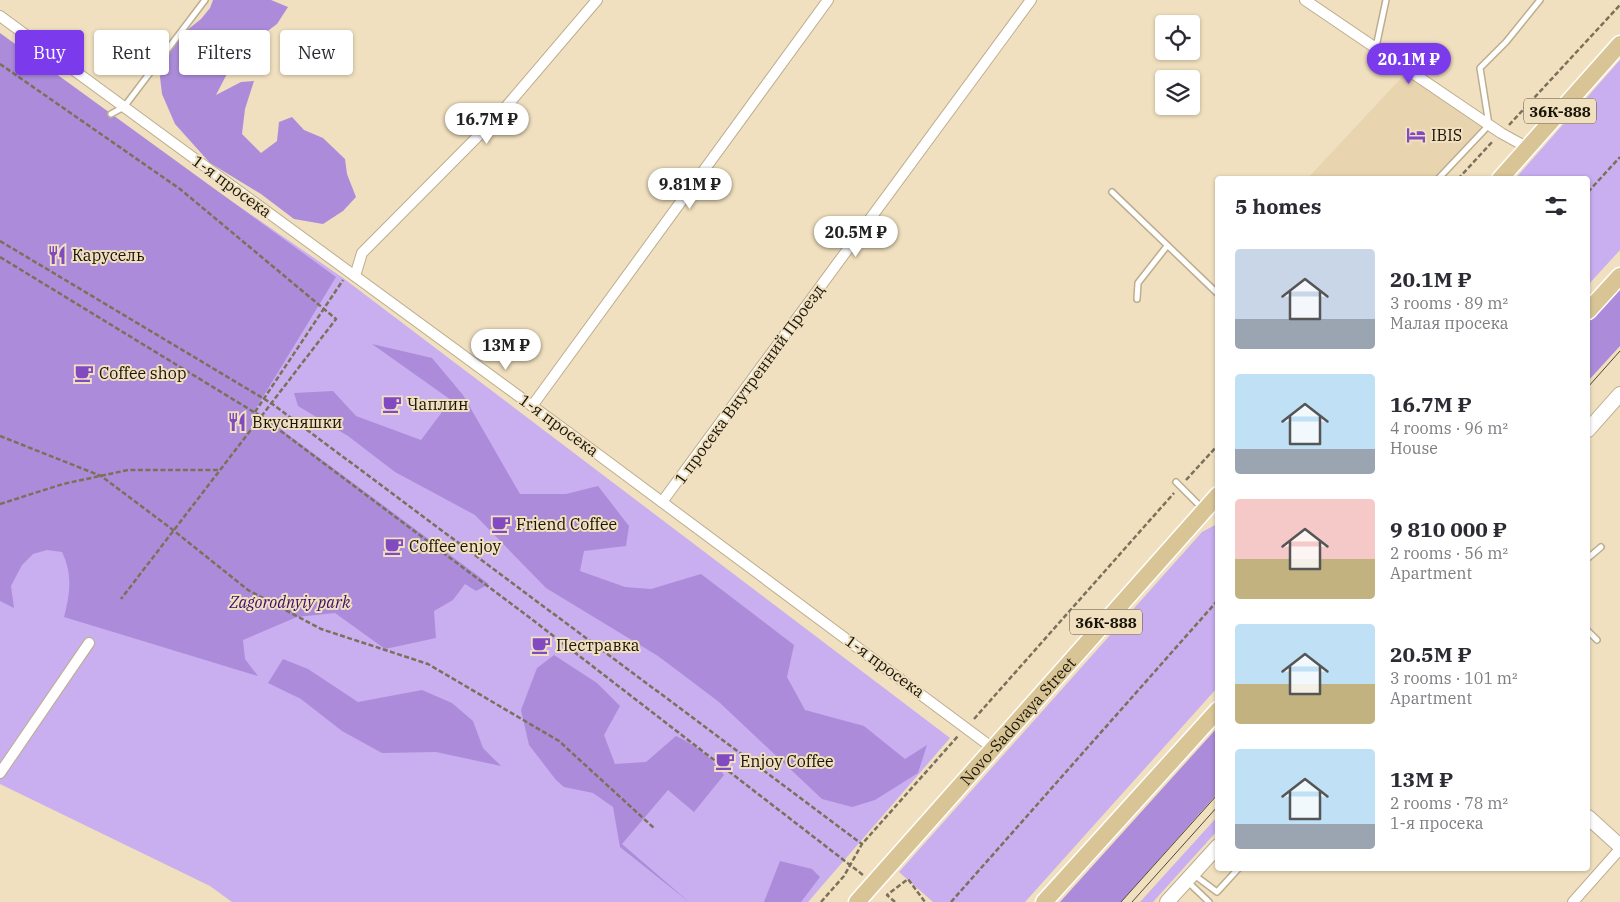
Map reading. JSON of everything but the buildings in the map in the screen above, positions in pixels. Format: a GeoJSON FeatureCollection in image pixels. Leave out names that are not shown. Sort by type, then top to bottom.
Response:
{"type":"FeatureCollection","features":[{"type":"Feature","properties":{"kind":"main road","name":"36К-888"},"geometry":{"type":"LineString","coordinates":[[1503,176],[1620,44]]}},
{"type":"Feature","properties":{"kind":"main road"},"geometry":{"type":"LineString","coordinates":[[1590,309],[1620,276]]}},
{"type":"Feature","properties":{"kind":"main road","name":"Novo-Sadovaya Street"},"geometry":{"type":"LineString","coordinates":[[857,902],[1215,498]]}},
{"type":"Feature","properties":{"kind":"main road"},"geometry":{"type":"LineString","coordinates":[[1044,902],[1215,713]]}},
{"type":"Feature","properties":{"kind":"street"},"geometry":{"type":"LineString","coordinates":[[352,274],[362,253],[499,116],[597,0]]}},
{"type":"Feature","properties":{"kind":"street"},"geometry":{"type":"LineString","coordinates":[[532,406],[828,0]]}},
{"type":"Feature","properties":{"kind":"street","name":"1 просека Внутренний Проезд"},"geometry":{"type":"LineString","coordinates":[[662,502],[1030,0]]}},
{"type":"Feature","properties":{"kind":"street"},"geometry":{"type":"LineString","coordinates":[[1304,0],[1501,133],[1528,148]]}},
{"type":"Feature","properties":{"kind":"street","name":"1-я просека"},"geometry":{"type":"LineString","coordinates":[[0,16],[967,726],[994,749]]}},
{"type":"Feature","properties":{"kind":"street"},"geometry":{"type":"LineString","coordinates":[[1590,428],[1620,394]]}},
{"type":"Feature","properties":{"kind":"street"},"geometry":{"type":"LineString","coordinates":[[0,773],[88,643]]}},
{"type":"Feature","properties":{"kind":"street"},"geometry":{"type":"LineString","coordinates":[[1573,902],[1620,848],[1590,819]]}},
{"type":"Feature","properties":{"kind":"street"},"geometry":{"type":"LineString","coordinates":[[1167,902],[1215,849]]}},
{"type":"Feature","properties":{"kind":"lane"},"geometry":{"type":"LineString","coordinates":[[111,114],[124,106],[205,0]]}},
{"type":"Feature","properties":{"kind":"lane"},"geometry":{"type":"LineString","coordinates":[[1376,47],[1386,0]]}},
{"type":"Feature","properties":{"kind":"lane"},"geometry":{"type":"LineString","coordinates":[[1441,176],[1489,125],[1480,68],[1506,42],[1540,0]]}},
{"type":"Feature","properties":{"kind":"lane"},"geometry":{"type":"LineString","coordinates":[[1112,192],[1215,291]]}},
{"type":"Feature","properties":{"kind":"lane"},"geometry":{"type":"LineString","coordinates":[[1137,299],[1138,283],[1167,246]]}},
{"type":"Feature","properties":{"kind":"lane"},"geometry":{"type":"LineString","coordinates":[[1179,484],[1204,510]]}},
{"type":"Feature","properties":{"kind":"lane"},"geometry":{"type":"LineString","coordinates":[[1590,556],[1601,547]]}},
{"type":"Feature","properties":{"kind":"lane"},"geometry":{"type":"LineString","coordinates":[[1590,633],[1598,640]]}},
{"type":"Feature","properties":{"kind":"lane"},"geometry":{"type":"LineString","coordinates":[[1190,877],[1217,892],[1236,871]]}},
{"type":"Feature","properties":{"kind":"lane"},"geometry":{"type":"LineString","coordinates":[[1190,877],[1209,902]]}},
{"type":"Feature","properties":{"kind":"path"},"geometry":{"type":"LineString","coordinates":[[1461,176],[1620,5]]}},
{"type":"Feature","properties":{"kind":"path"},"geometry":{"type":"LineString","coordinates":[[0,64],[180,189],[336,319],[121,598]]}},
{"type":"Feature","properties":{"kind":"path"},"geometry":{"type":"LineString","coordinates":[[1590,190],[1620,157]]}},
{"type":"Feature","properties":{"kind":"path"},"geometry":{"type":"LineString","coordinates":[[0,241],[264,398],[862,844]]}},
{"type":"Feature","properties":{"kind":"path"},"geometry":{"type":"LineString","coordinates":[[0,257],[262,417],[524,614],[849,866],[875,883],[895,902]]}},
{"type":"Feature","properties":{"kind":"path"},"geometry":{"type":"LineString","coordinates":[[255,412],[324,310],[352,274]]}},
{"type":"Feature","properties":{"kind":"path"},"geometry":{"type":"LineString","coordinates":[[0,436],[101,476],[248,590],[321,629],[428,664],[559,741],[655,829]]}},
{"type":"Feature","properties":{"kind":"path"},"geometry":{"type":"LineString","coordinates":[[821,902],[844,876],[862,844],[1179,484],[1215,447]]}},
{"type":"Feature","properties":{"kind":"path"},"geometry":{"type":"LineString","coordinates":[[0,504],[63,484],[128,470],[219,470]]}},
{"type":"Feature","properties":{"kind":"path"},"geometry":{"type":"LineString","coordinates":[[951,902],[1215,603]]}},
{"type":"Feature","properties":{"kind":"path"},"geometry":{"type":"LineString","coordinates":[[887,895],[908,879],[924,902]]}},
{"type":"Feature","properties":{"kind":"shaded area"},"geometry":{"type":"Polygon","coordinates":[[[1404,75],[1489,129],[1447,176],[1310,176],[1404,75]]]}},
{"type":"Feature","properties":{"kind":"green space"},"geometry":{"type":"Polygon","coordinates":[[[213,0],[271,0],[288,7],[277,24],[269,30],[187,30],[201,19],[210,8],[213,0]]]}},
{"type":"Feature","properties":{"kind":"green space"},"geometry":{"type":"Polygon","coordinates":[[[0,33],[15,44],[15,75],[58,75],[336,277],[255,410],[489,584],[476,591],[465,584],[453,600],[434,611],[436,638],[385,649],[335,613],[297,617],[243,640],[245,659],[258,676],[64,617],[69,592],[69,577],[62,552],[47,550],[33,554],[22,565],[11,586],[14,608],[0,601],[0,33]]]}},
{"type":"Feature","properties":{"kind":"green space"},"geometry":{"type":"Polygon","coordinates":[[[179,38],[179,75],[226,75],[216,95],[241,82],[254,81],[245,109],[242,134],[261,153],[277,141],[279,122],[292,117],[304,130],[323,138],[345,159],[347,174],[356,197],[343,211],[323,224],[294,219],[261,194],[210,163],[175,124],[162,94],[160,77],[160,75],[169,75],[169,55],[179,38]]]}},
{"type":"Feature","properties":{"kind":"green space","name":"Zagorodnyiy park"},"geometry":{"type":"Polygon","coordinates":[[[0,41],[15,51],[15,75],[49,75],[343,278],[950,738],[808,902],[232,902],[210,886],[0,784],[0,41]]]}},
{"type":"Feature","properties":{"kind":"green space"},"geometry":{"type":"Polygon","coordinates":[[[1620,60],[1620,250],[1590,283],[1590,176],[1518,176],[1620,60]]]}},
{"type":"Feature","properties":{"kind":"green space"},"geometry":{"type":"Polygon","coordinates":[[[1620,286],[1620,346],[1590,379],[1590,319],[1620,286]]]}},
{"type":"Feature","properties":{"kind":"green space"},"geometry":{"type":"Polygon","coordinates":[[[372,344],[432,358],[463,395],[520,494],[566,494],[598,486],[629,526],[626,546],[584,551],[580,571],[625,587],[651,589],[701,574],[794,645],[787,677],[805,710],[864,726],[905,759],[927,745],[918,773],[875,800],[852,807],[822,799],[719,702],[658,656],[546,588],[475,515],[395,472],[348,436],[298,406],[294,393],[333,391],[356,416],[421,440],[451,400],[372,344]]]}},
{"type":"Feature","properties":{"kind":"green space"},"geometry":{"type":"Polygon","coordinates":[[[1215,525],[1215,690],[1025,902],[933,902],[899,872],[1202,532],[1215,525]]]}},
{"type":"Feature","properties":{"kind":"green space"},"geometry":{"type":"Polygon","coordinates":[[[554,655],[597,683],[620,706],[604,735],[615,764],[646,762],[676,736],[703,752],[724,775],[694,812],[668,790],[622,844],[689,902],[620,847],[613,807],[593,793],[564,787],[556,780],[529,745],[521,710],[537,668],[554,655]]]}},
{"type":"Feature","properties":{"kind":"green space"},"geometry":{"type":"Polygon","coordinates":[[[283,659],[308,669],[358,702],[422,690],[452,703],[473,721],[483,748],[501,766],[436,752],[382,753],[342,731],[301,699],[268,683],[283,659]]]}},
{"type":"Feature","properties":{"kind":"green space"},"geometry":{"type":"Polygon","coordinates":[[[1215,730],[1215,796],[1121,902],[1060,902],[1215,730]]]}},
{"type":"Feature","properties":{"kind":"green space"},"geometry":{"type":"Polygon","coordinates":[[[1215,819],[1215,833],[1153,902],[1140,902],[1215,819]]]}},
{"type":"Feature","properties":{"kind":"green space"},"geometry":{"type":"Polygon","coordinates":[[[780,861],[812,869],[820,877],[801,902],[764,902],[780,861]]]}},
{"type":"Feature","properties":{"kind":"tram line"},"geometry":{"type":"LineString","coordinates":[[1590,385],[1620,351]]}},
{"type":"Feature","properties":{"kind":"tram line"},"geometry":{"type":"LineString","coordinates":[[1121,902],[1215,797]]}},
{"type":"Feature","properties":{"kind":"tram line"},"geometry":{"type":"LineString","coordinates":[[1132,902],[1215,809]]}},
{"type":"Feature","properties":{"kind":"place","name":"IBIS"},"geometry":{"type":"Point","coordinates":[1416,135]}},
{"type":"Feature","properties":{"kind":"place","name":"Карусель"},"geometry":{"type":"Point","coordinates":[57,255]}},
{"type":"Feature","properties":{"kind":"place","name":"Coffee shop"},"geometry":{"type":"Point","coordinates":[84,373]}},
{"type":"Feature","properties":{"kind":"place","name":"Чаплин"},"geometry":{"type":"Point","coordinates":[392,404]}},
{"type":"Feature","properties":{"kind":"place","name":"Вкусняшки"},"geometry":{"type":"Point","coordinates":[237,422]}},
{"type":"Feature","properties":{"kind":"place","name":"Friend Coffee"},"geometry":{"type":"Point","coordinates":[501,524]}},
{"type":"Feature","properties":{"kind":"place","name":"Coffee enjoy"},"geometry":{"type":"Point","coordinates":[394,546]}},
{"type":"Feature","properties":{"kind":"place","name":"Пестравка"},"geometry":{"type":"Point","coordinates":[541,645]}},
{"type":"Feature","properties":{"kind":"place","name":"Enjoy Coffee"},"geometry":{"type":"Point","coordinates":[725,761]}}]}
